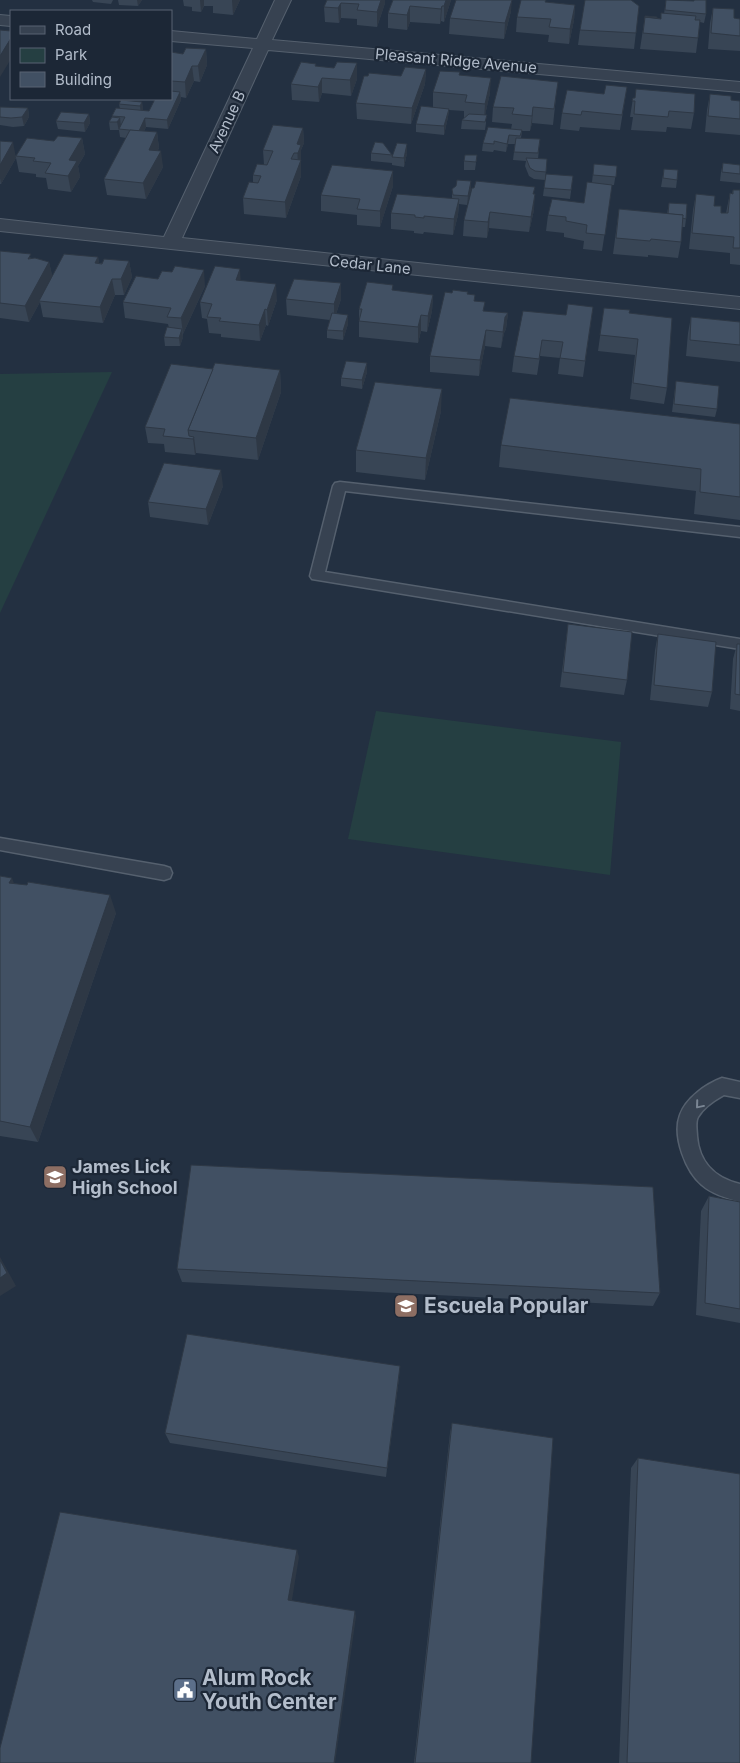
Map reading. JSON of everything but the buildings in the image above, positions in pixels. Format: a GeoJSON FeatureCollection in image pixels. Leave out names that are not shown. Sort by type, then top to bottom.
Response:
{"type":"FeatureCollection","features":[{"type":"Feature","properties":{"kind":"street","name":"Avenue B"},"geometry":{"type":"LineString","coordinates":[[170,244],[283,0]]}},
{"type":"Feature","properties":{"kind":"street","name":"Pleasant Ridge Avenue"},"geometry":{"type":"LineString","coordinates":[[172,36],[740,86]]}},
{"type":"Feature","properties":{"kind":"street","name":"Cedar Lane"},"geometry":{"type":"LineString","coordinates":[[0,225],[740,303]]}},
{"type":"Feature","properties":{"kind":"lane"},"geometry":{"type":"LineString","coordinates":[[740,532],[340,486],[317,576],[740,644]]}},
{"type":"Feature","properties":{"kind":"lane"},"geometry":{"type":"LineString","coordinates":[[0,844],[164,873]]}},
{"type":"Feature","properties":{"kind":"lane"},"geometry":{"type":"LineString","coordinates":[[740,1090],[722,1086],[707,1095],[688,1118],[688,1142],[698,1171],[723,1190],[740,1193]]}},
{"type":"Feature","properties":{"kind":"green space"},"geometry":{"type":"Polygon","coordinates":[[[112,372],[0,613],[0,374],[112,372]]]}},
{"type":"Feature","properties":{"kind":"green space"},"geometry":{"type":"Polygon","coordinates":[[[376,711],[621,742],[610,875],[348,839],[376,711]]]}},
{"type":"Feature","properties":{"kind":"place","name":"James Lick High School"},"geometry":{"type":"Point","coordinates":[55,1177]}},
{"type":"Feature","properties":{"kind":"place","name":"Escuela Popular"},"geometry":{"type":"Point","coordinates":[406,1306]}},
{"type":"Feature","properties":{"kind":"place","name":"Alum Rock Youth Center"},"geometry":{"type":"Point","coordinates":[185,1690]}}]}
